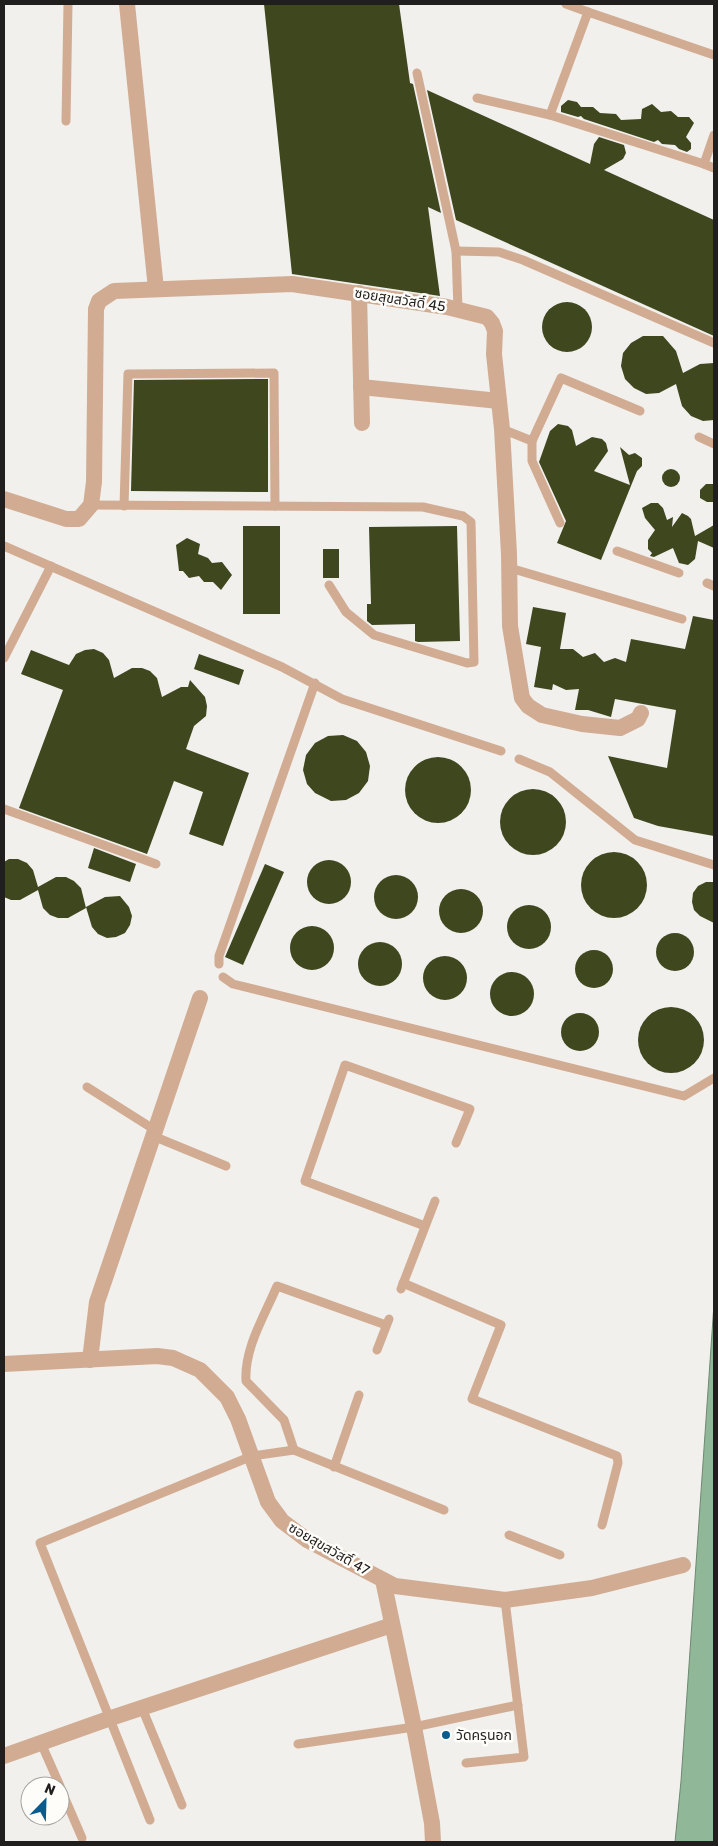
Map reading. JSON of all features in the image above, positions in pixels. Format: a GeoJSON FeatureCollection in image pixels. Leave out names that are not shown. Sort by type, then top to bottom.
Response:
{"type":"FeatureCollection","features":[{"type":"Feature","properties":{"kind":"street"},"geometry":{"type":"LineString","coordinates":[[127,4],[156,289]]}},
{"type":"Feature","properties":{"kind":"street","name":"ซอยสุขสวัสดิ์ 45"},"geometry":{"type":"LineString","coordinates":[[91,505],[94,482],[96,309],[99,301],[114,291],[292,284],[458,309],[487,317],[492,323],[502,429],[512,634],[522,698],[528,706],[542,715],[556,719],[620,728],[630,725],[638,719],[641,713]]}},
{"type":"Feature","properties":{"kind":"street"},"geometry":{"type":"LineString","coordinates":[[359,293],[362,423]]}},
{"type":"Feature","properties":{"kind":"street"},"geometry":{"type":"LineString","coordinates":[[362,387],[499,401]]}},
{"type":"Feature","properties":{"kind":"street"},"geometry":{"type":"LineString","coordinates":[[4,499],[66,519],[79,519],[91,505]]}},
{"type":"Feature","properties":{"kind":"street"},"geometry":{"type":"LineString","coordinates":[[90,1360],[97,1302],[200,998]]}},
{"type":"Feature","properties":{"kind":"street","name":"ซอยสุขสวัสดิ์ 47"},"geometry":{"type":"LineString","coordinates":[[4,1364],[158,1356],[173,1358],[200,1370],[227,1397],[238,1418],[268,1502],[282,1521],[307,1540],[395,1586],[505,1600],[592,1588],[683,1565]]}},
{"type":"Feature","properties":{"kind":"street"},"geometry":{"type":"LineString","coordinates":[[383,1580],[414,1727],[432,1823],[433,1842]]}},
{"type":"Feature","properties":{"kind":"street"},"geometry":{"type":"LineString","coordinates":[[4,1756],[108,1719],[392,1625]]}},
{"type":"Feature","properties":{"kind":"lane"},"geometry":{"type":"LineString","coordinates":[[66,121],[68,4]]}},
{"type":"Feature","properties":{"kind":"lane"},"geometry":{"type":"LineString","coordinates":[[566,4],[714,55]]}},
{"type":"Feature","properties":{"kind":"lane"},"geometry":{"type":"LineString","coordinates":[[550,115],[588,12]]}},
{"type":"Feature","properties":{"kind":"lane"},"geometry":{"type":"LineString","coordinates":[[417,73],[456,251],[458,309]]}},
{"type":"Feature","properties":{"kind":"lane"},"geometry":{"type":"LineString","coordinates":[[477,98],[550,115],[714,168]]}},
{"type":"Feature","properties":{"kind":"lane"},"geometry":{"type":"LineString","coordinates":[[704,164],[714,135]]}},
{"type":"Feature","properties":{"kind":"lane"},"geometry":{"type":"LineString","coordinates":[[456,251],[499,252],[523,260],[714,343]]}},
{"type":"Feature","properties":{"kind":"lane"},"geometry":{"type":"LineString","coordinates":[[124,506],[128,374],[274,373],[275,506]]}},
{"type":"Feature","properties":{"kind":"lane"},"geometry":{"type":"LineString","coordinates":[[560,523],[532,461],[532,440],[561,378],[640,411]]}},
{"type":"Feature","properties":{"kind":"lane"},"geometry":{"type":"LineString","coordinates":[[502,429],[532,440]]}},
{"type":"Feature","properties":{"kind":"lane"},"geometry":{"type":"LineString","coordinates":[[699,437],[714,444]]}},
{"type":"Feature","properties":{"kind":"lane"},"geometry":{"type":"LineString","coordinates":[[91,505],[423,507],[463,516],[471,522],[474,662],[467,663],[374,635],[346,612],[329,585]]}},
{"type":"Feature","properties":{"kind":"lane"},"geometry":{"type":"LineString","coordinates":[[4,546],[282,667],[342,699],[501,751]]}},
{"type":"Feature","properties":{"kind":"lane"},"geometry":{"type":"LineString","coordinates":[[617,551],[679,573]]}},
{"type":"Feature","properties":{"kind":"lane"},"geometry":{"type":"LineString","coordinates":[[4,658],[51,566]]}},
{"type":"Feature","properties":{"kind":"lane"},"geometry":{"type":"LineString","coordinates":[[510,568],[682,619]]}},
{"type":"Feature","properties":{"kind":"lane"},"geometry":{"type":"LineString","coordinates":[[219,964],[219,956],[315,683]]}},
{"type":"Feature","properties":{"kind":"lane"},"geometry":{"type":"LineString","coordinates":[[519,758],[550,772],[636,840],[714,865]]}},
{"type":"Feature","properties":{"kind":"lane"},"geometry":{"type":"LineString","coordinates":[[4,809],[156,864]]}},
{"type":"Feature","properties":{"kind":"lane"},"geometry":{"type":"LineString","coordinates":[[223,977],[233,984],[684,1096],[714,1078]]}},
{"type":"Feature","properties":{"kind":"lane"},"geometry":{"type":"LineString","coordinates":[[425,1226],[305,1181],[345,1066],[470,1110],[456,1142]]}},
{"type":"Feature","properties":{"kind":"lane"},"geometry":{"type":"LineString","coordinates":[[87,1087],[154,1133],[226,1166]]}},
{"type":"Feature","properties":{"kind":"lane"},"geometry":{"type":"LineString","coordinates":[[435,1201],[402,1286],[501,1325],[472,1399],[617,1456],[618,1463],[602,1525]]}},
{"type":"Feature","properties":{"kind":"lane"},"geometry":{"type":"LineString","coordinates":[[294,1450],[284,1420],[246,1381],[246,1371],[253,1343],[277,1286],[388,1322],[377,1350]]}},
{"type":"Feature","properties":{"kind":"lane"},"geometry":{"type":"LineString","coordinates":[[334,1467],[360,1396]]}},
{"type":"Feature","properties":{"kind":"lane"},"geometry":{"type":"LineString","coordinates":[[150,1820],[108,1719],[40,1543],[252,1456],[294,1450],[444,1510]]}},
{"type":"Feature","properties":{"kind":"lane"},"geometry":{"type":"LineString","coordinates":[[509,1535],[560,1555]]}},
{"type":"Feature","properties":{"kind":"lane"},"geometry":{"type":"LineString","coordinates":[[466,1763],[524,1757],[505,1600]]}},
{"type":"Feature","properties":{"kind":"lane"},"geometry":{"type":"LineString","coordinates":[[298,1744],[414,1727],[518,1705]]}},
{"type":"Feature","properties":{"kind":"lane"},"geometry":{"type":"LineString","coordinates":[[142,1708],[182,1806]]}},
{"type":"Feature","properties":{"kind":"lane"},"geometry":{"type":"LineString","coordinates":[[41,1743],[56,1776]]}},
{"type":"Feature","properties":{"kind":"lane"},"geometry":{"type":"LineString","coordinates":[[70,1810],[82,1838]]}},
{"type":"Feature","properties":{"kind":"shaded area"},"geometry":{"type":"Polygon","coordinates":[[[714,1304],[714,1842],[675,1842],[681,1781],[714,1304]]]}},
{"type":"Feature","properties":{"kind":"building"},"geometry":{"type":"Polygon","coordinates":[[[264,4],[399,4],[410,83],[413,84],[441,213],[428,207],[440,296],[292,274],[264,4]]]}},
{"type":"Feature","properties":{"kind":"building"},"geometry":{"type":"Polygon","coordinates":[[[427,90],[590,164],[594,144],[599,137],[624,145],[626,153],[623,159],[604,170],[714,220],[714,336],[456,220],[427,90]]]}},
{"type":"Feature","properties":{"kind":"building"},"geometry":{"type":"Polygon","coordinates":[[[568,100],[577,102],[581,107],[593,107],[600,113],[616,114],[621,120],[641,119],[642,109],[652,104],[661,112],[671,111],[678,117],[689,117],[694,123],[686,137],[691,143],[691,149],[687,152],[675,145],[662,144],[658,140],[654,142],[584,119],[581,116],[578,117],[561,112],[561,106],[568,100]]]}},
{"type":"Feature","properties":{"kind":"building"},"geometry":{"type":"Polygon","coordinates":[[[562,302],[572,302],[585,309],[592,322],[592,332],[585,345],[572,352],[562,352],[553,348],[546,341],[542,332],[542,322],[546,313],[553,306],[562,302]]]}},
{"type":"Feature","properties":{"kind":"building"},"geometry":{"type":"Polygon","coordinates":[[[643,336],[663,336],[676,351],[683,373],[700,364],[714,363],[714,420],[703,421],[691,416],[682,406],[676,384],[659,393],[646,394],[634,388],[625,379],[621,366],[623,353],[631,343],[643,336]]]}},
{"type":"Feature","properties":{"kind":"building"},"geometry":{"type":"Polygon","coordinates":[[[268,379],[268,492],[131,491],[134,380],[268,379]]]}},
{"type":"Feature","properties":{"kind":"building"},"geometry":{"type":"Polygon","coordinates":[[[558,424],[568,426],[572,430],[576,446],[592,437],[602,439],[606,443],[608,451],[594,471],[630,485],[620,447],[629,455],[635,453],[642,458],[642,466],[637,471],[601,560],[557,543],[566,521],[539,462],[550,431],[558,424]]]}},
{"type":"Feature","properties":{"kind":"building"},"geometry":{"type":"Polygon","coordinates":[[[671,469],[677,472],[680,478],[677,484],[671,487],[665,484],[662,478],[665,472],[671,469]]]}},
{"type":"Feature","properties":{"kind":"building"},"geometry":{"type":"Polygon","coordinates":[[[706,484],[714,484],[714,502],[707,502],[700,498],[700,490],[706,484]]]}},
{"type":"Feature","properties":{"kind":"building"},"geometry":{"type":"Polygon","coordinates":[[[651,503],[658,503],[663,508],[667,520],[673,517],[672,527],[682,513],[688,516],[691,519],[695,536],[714,525],[714,548],[698,541],[695,559],[688,565],[679,563],[673,548],[654,557],[650,556],[652,553],[648,549],[648,540],[655,530],[645,518],[642,508],[651,503]]]}},
{"type":"Feature","properties":{"kind":"building"},"geometry":{"type":"Polygon","coordinates":[[[243,526],[280,526],[280,614],[243,614],[243,526]]]}},
{"type":"Feature","properties":{"kind":"building"},"geometry":{"type":"Polygon","coordinates":[[[457,526],[460,641],[418,642],[415,641],[415,624],[372,625],[367,621],[367,604],[371,604],[369,527],[457,526]]]}},
{"type":"Feature","properties":{"kind":"building"},"geometry":{"type":"Polygon","coordinates":[[[187,538],[200,544],[198,554],[208,558],[212,563],[222,562],[232,575],[221,590],[213,582],[204,582],[199,576],[189,578],[183,571],[179,571],[176,545],[187,538]]]}},
{"type":"Feature","properties":{"kind":"building"},"geometry":{"type":"Polygon","coordinates":[[[323,549],[339,549],[339,578],[323,578],[323,549]]]}},
{"type":"Feature","properties":{"kind":"building"},"geometry":{"type":"Polygon","coordinates":[[[533,607],[566,613],[560,649],[573,649],[583,657],[595,653],[604,662],[615,658],[626,662],[631,639],[685,649],[693,616],[714,620],[714,836],[658,826],[634,818],[608,756],[667,768],[676,710],[615,699],[611,717],[588,710],[575,710],[579,689],[566,690],[553,684],[552,690],[534,687],[541,647],[526,644],[533,607]]]}},
{"type":"Feature","properties":{"kind":"building"},"geometry":{"type":"Polygon","coordinates":[[[94,649],[103,653],[109,660],[114,678],[132,668],[142,668],[150,671],[157,678],[162,697],[181,687],[188,687],[190,680],[205,697],[207,706],[206,716],[194,726],[186,749],[249,773],[223,846],[189,834],[203,792],[174,781],[147,854],[19,808],[63,690],[21,674],[31,650],[69,665],[76,654],[94,649]]]}},
{"type":"Feature","properties":{"kind":"building"},"geometry":{"type":"Polygon","coordinates":[[[199,654],[244,670],[239,685],[194,669],[199,654]]]}},
{"type":"Feature","properties":{"kind":"building"},"geometry":{"type":"Polygon","coordinates":[[[343,735],[357,741],[366,752],[370,766],[368,781],[359,793],[346,800],[331,801],[315,793],[307,784],[303,770],[306,755],[315,743],[328,736],[343,735]]]}},
{"type":"Feature","properties":{"kind":"building"},"geometry":{"type":"Polygon","coordinates":[[[438,757],[451,760],[461,767],[468,777],[471,790],[468,803],[461,813],[451,820],[438,823],[425,820],[415,813],[408,803],[405,790],[408,777],[415,767],[425,760],[438,757]]]}},
{"type":"Feature","properties":{"kind":"building"},"geometry":{"type":"Polygon","coordinates":[[[533,789],[546,792],[556,799],[563,809],[566,822],[563,835],[556,845],[546,852],[533,855],[520,852],[510,845],[503,835],[500,822],[503,809],[510,799],[520,792],[533,789]]]}},
{"type":"Feature","properties":{"kind":"building"},"geometry":{"type":"Polygon","coordinates":[[[94,848],[136,864],[130,882],[88,868],[94,848]]]}},
{"type":"Feature","properties":{"kind":"building"},"geometry":{"type":"Polygon","coordinates":[[[614,852],[627,855],[637,862],[644,872],[647,885],[644,898],[637,908],[627,915],[614,918],[601,915],[591,908],[584,898],[581,885],[584,872],[591,862],[601,855],[614,852]]]}},
{"type":"Feature","properties":{"kind":"building"},"geometry":{"type":"Polygon","coordinates":[[[9,859],[18,859],[27,863],[33,870],[38,887],[56,877],[66,877],[74,881],[81,888],[86,908],[68,918],[58,918],[50,915],[43,908],[38,890],[20,900],[11,900],[4,897],[4,862],[9,859]]]}},
{"type":"Feature","properties":{"kind":"building"},"geometry":{"type":"Polygon","coordinates":[[[325,860],[333,860],[345,866],[351,882],[345,898],[333,904],[325,904],[313,898],[307,886],[307,878],[313,866],[325,860]]]}},
{"type":"Feature","properties":{"kind":"building"},"geometry":{"type":"Polygon","coordinates":[[[265,864],[284,872],[243,965],[225,957],[265,864]]]}},
{"type":"Feature","properties":{"kind":"building"},"geometry":{"type":"Polygon","coordinates":[[[392,875],[400,875],[412,881],[418,897],[412,913],[400,919],[392,919],[380,913],[374,901],[374,893],[380,881],[392,875]]]}},
{"type":"Feature","properties":{"kind":"building"},"geometry":{"type":"Polygon","coordinates":[[[706,882],[714,882],[714,923],[700,916],[694,910],[692,902],[693,893],[698,886],[706,882]]]}},
{"type":"Feature","properties":{"kind":"building"},"geometry":{"type":"Polygon","coordinates":[[[461,889],[473,893],[479,899],[483,911],[479,923],[473,929],[461,933],[449,929],[443,923],[439,911],[443,899],[449,893],[461,889]]]}},
{"type":"Feature","properties":{"kind":"building"},"geometry":{"type":"Polygon","coordinates":[[[120,896],[129,907],[132,916],[130,925],[125,933],[107,938],[98,934],[92,927],[86,907],[105,897],[120,896]]]}},
{"type":"Feature","properties":{"kind":"building"},"geometry":{"type":"Polygon","coordinates":[[[525,905],[533,905],[545,911],[551,927],[545,943],[533,949],[525,949],[513,943],[507,931],[507,923],[513,911],[525,905]]]}},
{"type":"Feature","properties":{"kind":"building"},"geometry":{"type":"Polygon","coordinates":[[[308,926],[316,926],[328,932],[334,948],[328,964],[316,970],[308,970],[296,964],[290,952],[290,944],[296,932],[308,926]]]}},
{"type":"Feature","properties":{"kind":"building"},"geometry":{"type":"Polygon","coordinates":[[[675,933],[682,934],[688,939],[693,945],[693,959],[688,965],[682,970],[675,971],[668,970],[662,965],[657,959],[656,952],[657,945],[662,939],[668,934],[675,933]]]}},
{"type":"Feature","properties":{"kind":"building"},"geometry":{"type":"Polygon","coordinates":[[[376,942],[384,942],[396,948],[402,964],[396,980],[384,986],[376,986],[364,980],[358,968],[358,960],[364,948],[376,942]]]}},
{"type":"Feature","properties":{"kind":"building"},"geometry":{"type":"Polygon","coordinates":[[[594,950],[601,951],[607,956],[612,962],[612,976],[607,982],[601,987],[594,988],[587,987],[581,982],[576,976],[575,969],[576,962],[581,956],[587,951],[594,950]]]}},
{"type":"Feature","properties":{"kind":"building"},"geometry":{"type":"Polygon","coordinates":[[[441,956],[449,956],[461,962],[467,978],[461,994],[449,1000],[441,1000],[429,994],[423,982],[423,974],[429,962],[441,956]]]}},
{"type":"Feature","properties":{"kind":"building"},"geometry":{"type":"Polygon","coordinates":[[[512,972],[524,976],[530,982],[534,994],[530,1006],[524,1012],[512,1016],[500,1012],[494,1006],[490,994],[494,982],[500,976],[512,972]]]}},
{"type":"Feature","properties":{"kind":"building"},"geometry":{"type":"Polygon","coordinates":[[[671,1007],[684,1010],[694,1017],[701,1027],[704,1040],[701,1053],[694,1063],[684,1070],[671,1073],[658,1070],[648,1063],[641,1053],[638,1040],[641,1027],[648,1017],[658,1010],[671,1007]]]}},
{"type":"Feature","properties":{"kind":"building"},"geometry":{"type":"Polygon","coordinates":[[[580,1013],[587,1014],[593,1019],[598,1025],[598,1039],[593,1045],[587,1050],[580,1051],[573,1050],[567,1045],[562,1039],[561,1032],[562,1025],[567,1019],[573,1014],[580,1013]]]}},
{"type":"Feature","properties":{"kind":"place","name":"วัดครุนอก"},"geometry":{"type":"Point","coordinates":[446,1735]}}]}
